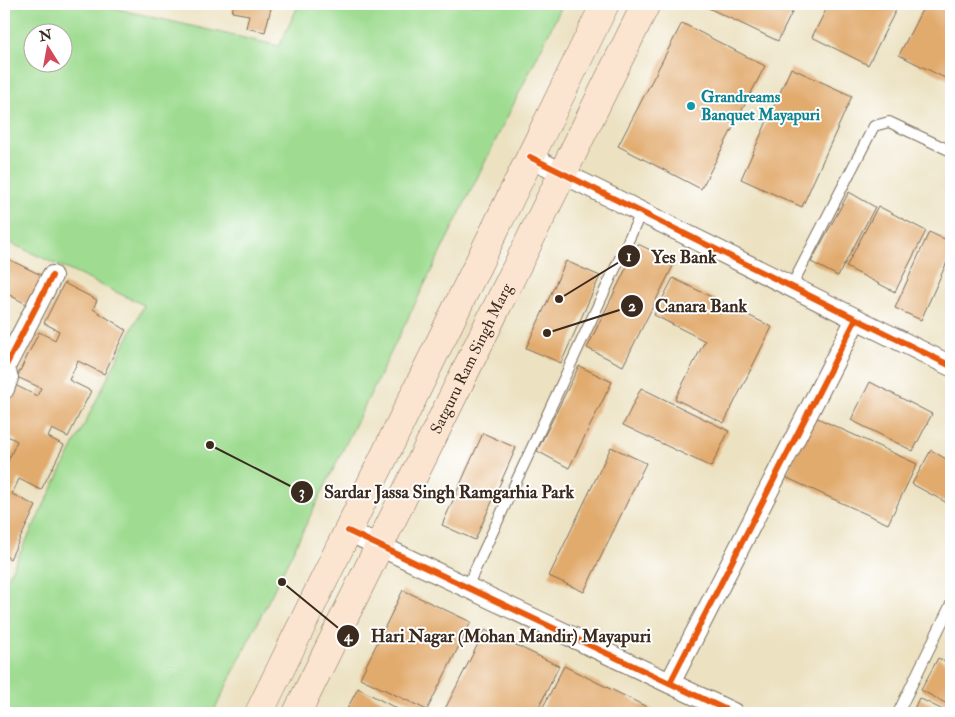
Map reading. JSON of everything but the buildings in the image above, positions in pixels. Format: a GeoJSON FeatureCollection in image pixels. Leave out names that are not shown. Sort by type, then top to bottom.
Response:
{"type":"FeatureCollection","features":[{"type":"Feature","properties":{"kind":"main road"},"geometry":{"type":"LineString","coordinates":[[259,713],[605,4]]}},
{"type":"Feature","properties":{"kind":"main road","name":"Satguru Ram Singh Marg"},"geometry":{"type":"LineString","coordinates":[[297,713],[381,546],[646,4]]}},
{"type":"Feature","properties":{"kind":"street"},"geometry":{"type":"LineString","coordinates":[[530,158],[951,366]]}},
{"type":"Feature","properties":{"kind":"street"},"geometry":{"type":"LineString","coordinates":[[4,389],[8,378],[4,367],[35,319],[52,276]]}},
{"type":"Feature","properties":{"kind":"street"},"geometry":{"type":"LineString","coordinates":[[670,683],[856,319]]}},
{"type":"Feature","properties":{"kind":"street"},"geometry":{"type":"LineString","coordinates":[[348,531],[734,713]]}},
{"type":"Feature","properties":{"kind":"lane"},"geometry":{"type":"LineString","coordinates":[[791,288],[874,126],[889,122],[951,151]]}},
{"type":"Feature","properties":{"kind":"lane"},"geometry":{"type":"LineString","coordinates":[[467,587],[641,213]]}},
{"type":"Feature","properties":{"kind":"lane"},"geometry":{"type":"LineString","coordinates":[[898,713],[951,604]]}},
{"type":"Feature","properties":{"kind":"green space"},"geometry":{"type":"Polygon","coordinates":[[[4,4],[95,4],[279,46],[299,4],[563,4],[213,713],[4,713],[4,585],[144,305],[4,240],[4,4]]]}},
{"type":"Feature","properties":{"kind":"cycle path"},"geometry":{"type":"LineString","coordinates":[[530,157],[951,366]]}},
{"type":"Feature","properties":{"kind":"cycle path"},"geometry":{"type":"LineString","coordinates":[[5,367],[52,276]]}},
{"type":"Feature","properties":{"kind":"cycle path"},"geometry":{"type":"LineString","coordinates":[[670,683],[856,319]]}},
{"type":"Feature","properties":{"kind":"cycle path"},"geometry":{"type":"LineString","coordinates":[[348,531],[733,713]]}},
{"type":"Feature","properties":{"kind":"place","name":"Grandreams Banquet Mayapuri"},"geometry":{"type":"Point","coordinates":[691,106]}},
{"type":"Feature","properties":{"kind":"place","name":"Yes Bank"},"geometry":{"type":"Point","coordinates":[559,299]}},
{"type":"Feature","properties":{"kind":"place","name":"Canara Bank"},"geometry":{"type":"Point","coordinates":[547,333]}},
{"type":"Feature","properties":{"kind":"place","name":"Sardar Jassa Singh Ramgarhia Park"},"geometry":{"type":"Point","coordinates":[210,445]}},
{"type":"Feature","properties":{"kind":"place","name":"Hari Nagar (Mohan Mandir) Mayapuri"},"geometry":{"type":"Point","coordinates":[282,582]}}]}
